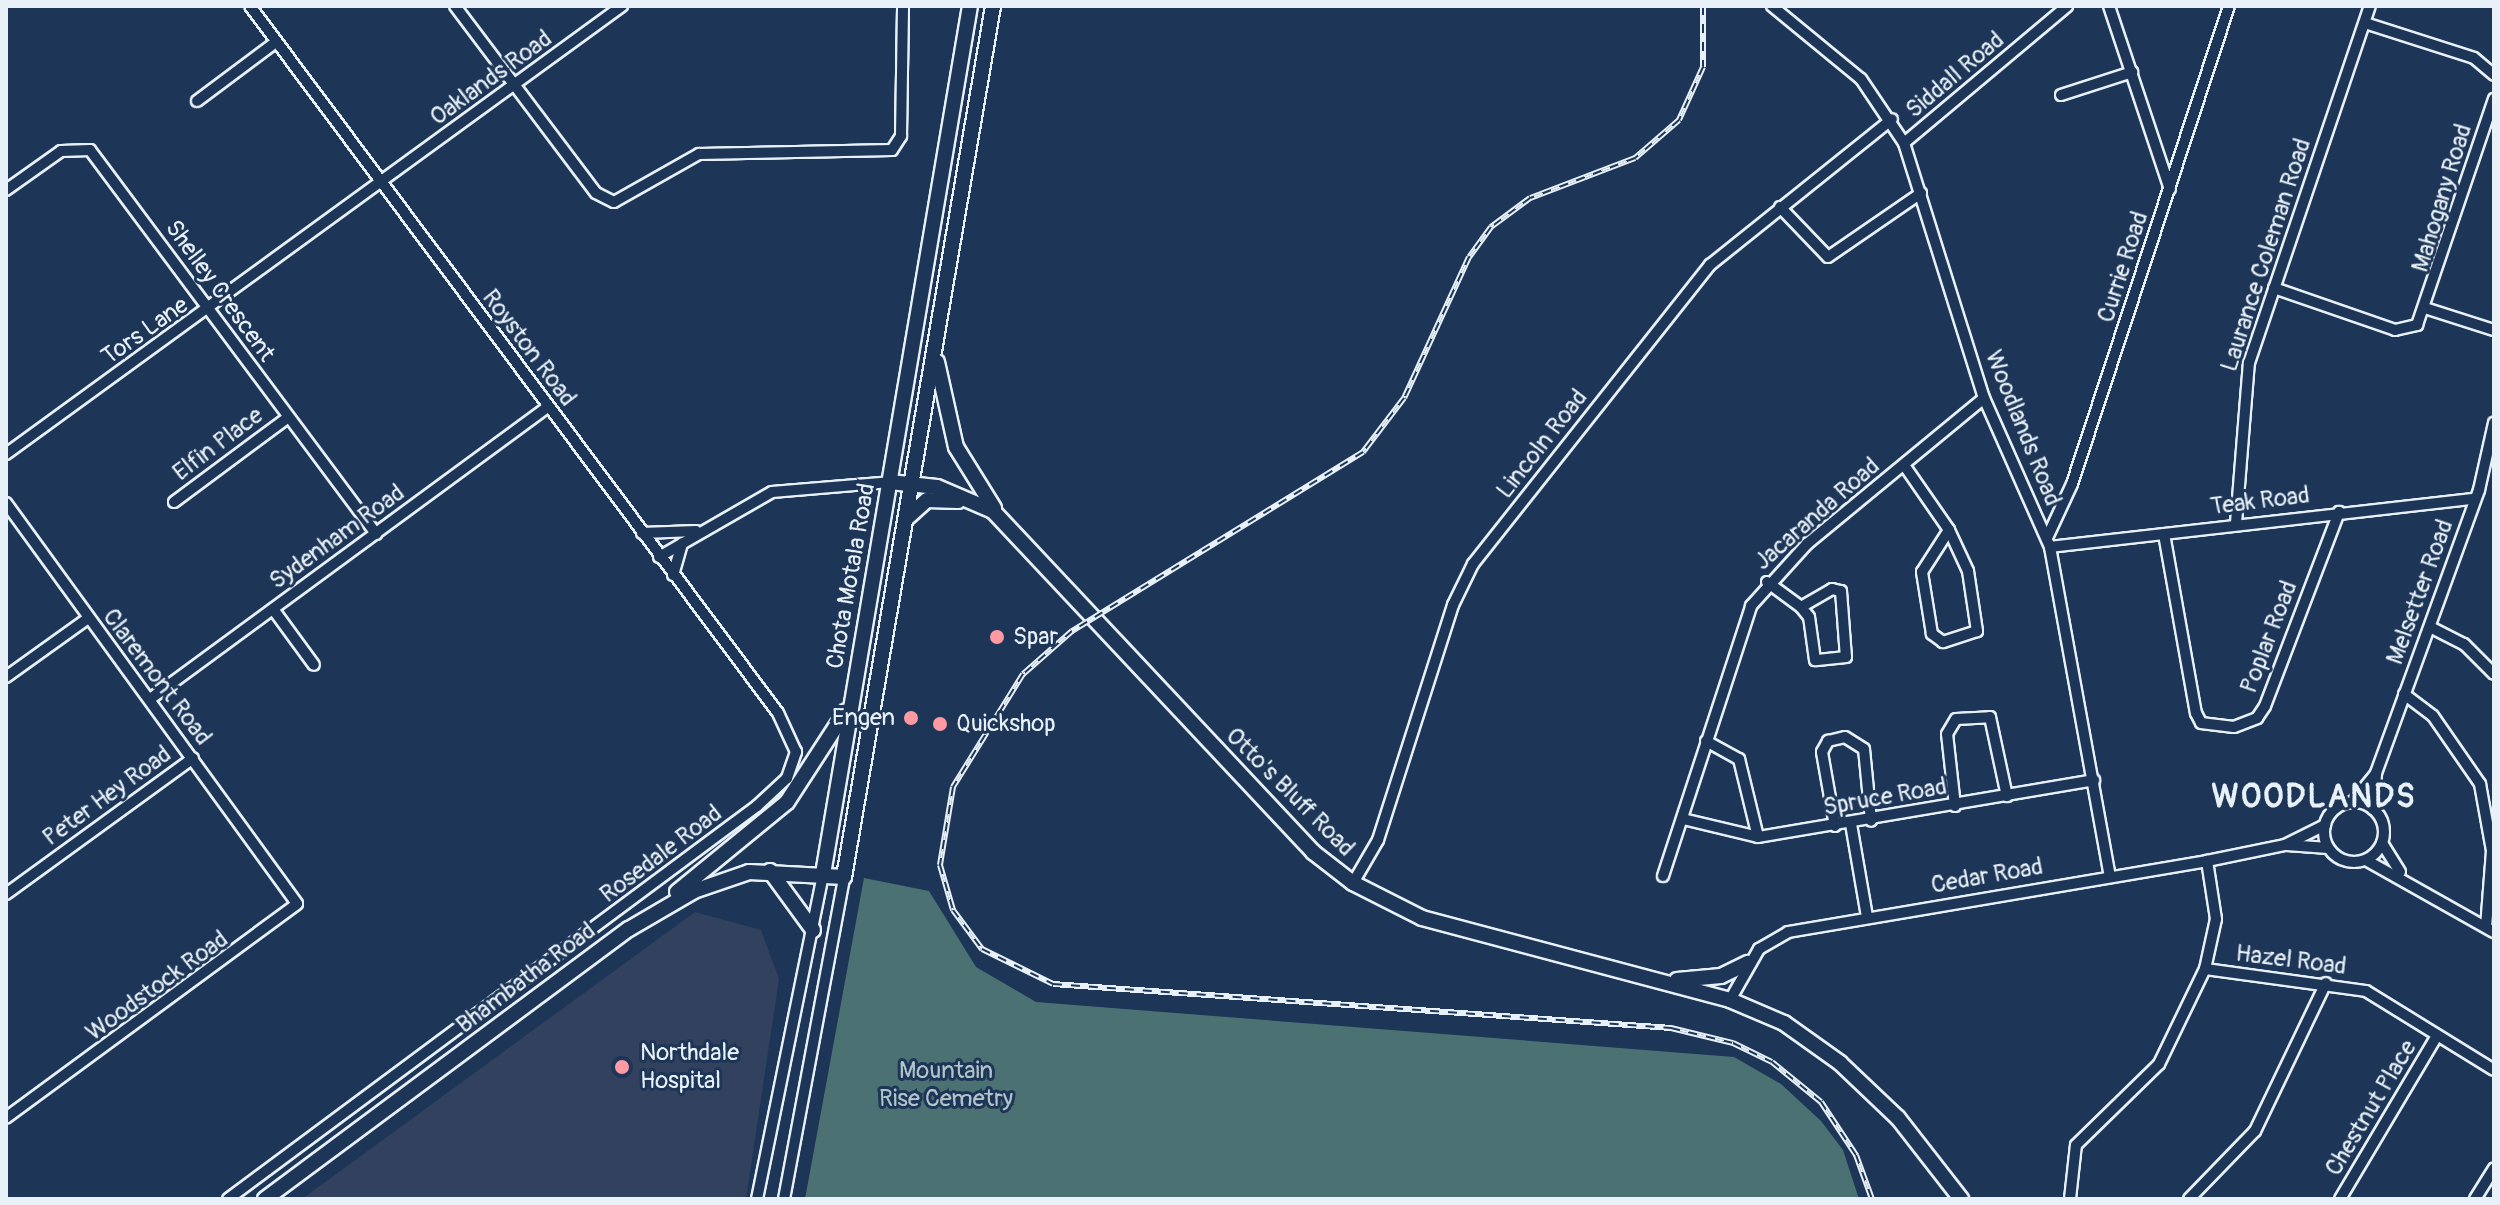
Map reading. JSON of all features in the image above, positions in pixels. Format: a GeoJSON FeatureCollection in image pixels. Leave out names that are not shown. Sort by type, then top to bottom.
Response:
{"type":"FeatureCollection","features":[{"type":"Feature","properties":{"kind":"main road","name":"Chota Motala Road"},"geometry":{"type":"LineString","coordinates":[[823,874],[970,6]]}},
{"type":"Feature","properties":{"kind":"main road","name":"Chota Motala Road"},"geometry":{"type":"LineString","coordinates":[[844,877],[993,6]]}},
{"type":"Feature","properties":{"kind":"main road"},"geometry":{"type":"LineString","coordinates":[[935,346],[956,447],[997,514]]}},
{"type":"Feature","properties":{"kind":"main road","name":"Otto's Bluff Road"},"geometry":{"type":"LineString","coordinates":[[890,482],[912,483],[997,514],[1313,852],[1353,883],[1422,918],[1730,1000],[1784,1023],[1840,1063],[1898,1118],[1961,1199]]}},
{"type":"Feature","properties":{"kind":"main road"},"geometry":{"type":"LineString","coordinates":[[908,517],[940,498],[997,514]]}},
{"type":"Feature","properties":{"kind":"main road"},"geometry":{"type":"LineString","coordinates":[[629,929],[787,802],[851,702]]}},
{"type":"Feature","properties":{"kind":"main road"},"geometry":{"type":"LineString","coordinates":[[770,871],[813,930]]}},
{"type":"Feature","properties":{"kind":"main road","name":"Bhambatha Road"},"geometry":{"type":"LineString","coordinates":[[265,1199],[629,929],[711,883],[770,871],[844,877]]}},
{"type":"Feature","properties":{"kind":"main road"},"geometry":{"type":"LineString","coordinates":[[1660,980],[1721,976],[1748,963]]}},
{"type":"Feature","properties":{"kind":"street","name":"Royston Road"},"geometry":{"type":"LineString","coordinates":[[250,6],[778,713]]}},
{"type":"Feature","properties":{"kind":"street"},"geometry":{"type":"LineString","coordinates":[[455,6],[596,193],[614,202],[699,154],[882,153],[901,136],[903,6]]}},
{"type":"Feature","properties":{"kind":"street","name":"Oaklands Road"},"geometry":{"type":"LineString","coordinates":[[380,180],[514,87],[622,6]]}},
{"type":"Feature","properties":{"kind":"street","name":"Woodlands Road"},"geometry":{"type":"LineString","coordinates":[[1772,6],[1861,79],[1892,119],[1904,143],[1984,398],[2049,543],[2110,876]]}},
{"type":"Feature","properties":{"kind":"street","name":"Siddall Road"},"geometry":{"type":"LineString","coordinates":[[1904,143],[2067,6]]}},
{"type":"Feature","properties":{"kind":"street"},"geometry":{"type":"LineString","coordinates":[[2109,6],[2170,189]]}},
{"type":"Feature","properties":{"kind":"street","name":"Currie Road"},"geometry":{"type":"LineString","coordinates":[[2049,543],[2072,484],[2229,6]]}},
{"type":"Feature","properties":{"kind":"street","name":"Laurance Coleman Road"},"geometry":{"type":"LineString","coordinates":[[2236,523],[2244,389],[2274,288],[2370,6]]}},
{"type":"Feature","properties":{"kind":"street"},"geometry":{"type":"LineString","coordinates":[[2365,23],[2474,58],[2494,75]]}},
{"type":"Feature","properties":{"kind":"street"},"geometry":{"type":"LineString","coordinates":[[197,101],[276,42]]}},
{"type":"Feature","properties":{"kind":"street"},"geometry":{"type":"LineString","coordinates":[[2061,95],[2132,72]]}},
{"type":"Feature","properties":{"kind":"street","name":"Mahogany Road"},"geometry":{"type":"LineString","coordinates":[[2428,309],[2494,99]]}},
{"type":"Feature","properties":{"kind":"street","name":"Lincoln Road"},"geometry":{"type":"LineString","coordinates":[[1353,883],[1378,840],[1453,605],[1473,564],[1710,265],[1892,119]]}},
{"type":"Feature","properties":{"kind":"street","name":"Shelley Crescent"},"geometry":{"type":"LineString","coordinates":[[6,190],[61,151],[90,150],[376,534]]}},
{"type":"Feature","properties":{"kind":"street","name":"Tors Lane"},"geometry":{"type":"LineString","coordinates":[[6,454],[210,309],[380,180]]}},
{"type":"Feature","properties":{"kind":"street"},"geometry":{"type":"LineString","coordinates":[[1780,207],[1828,257],[1921,193]]}},
{"type":"Feature","properties":{"kind":"street"},"geometry":{"type":"LineString","coordinates":[[2274,288],[2395,330],[2417,325],[2428,309],[2494,330]]}},
{"type":"Feature","properties":{"kind":"street","name":"Jacaranda Road"},"geometry":{"type":"LineString","coordinates":[[1663,876],[1751,606],[1767,582],[1984,398]]}},
{"type":"Feature","properties":{"kind":"street","name":"Sydenham Road"},"geometry":{"type":"LineString","coordinates":[[150,699],[547,407]]}},
{"type":"Feature","properties":{"kind":"street","name":"Elfin Place"},"geometry":{"type":"LineString","coordinates":[[174,502],[287,418]]}},
{"type":"Feature","properties":{"kind":"street","name":"Melsetter Road"},"geometry":{"type":"LineString","coordinates":[[2373,809],[2376,773],[2474,499],[2494,423]]}},
{"type":"Feature","properties":{"kind":"street"},"geometry":{"type":"LineString","coordinates":[[1904,465],[1949,530],[1968,571],[1977,631],[1943,642],[1932,634],[1922,572],[1949,530]]}},
{"type":"Feature","properties":{"kind":"street","name":"Otto's Bluff Road"},"geometry":{"type":"LineString","coordinates":[[659,557],[772,492],[890,482]]}},
{"type":"Feature","properties":{"kind":"street","name":"Teak Road"},"geometry":{"type":"LineString","coordinates":[[2049,543],[2164,534],[2236,523],[2474,499]]}},
{"type":"Feature","properties":{"kind":"street","name":"Claremont Road"},"geometry":{"type":"LineString","coordinates":[[6,503],[87,619],[280,873]]}},
{"type":"Feature","properties":{"kind":"street","name":"Poplar Road"},"geometry":{"type":"LineString","coordinates":[[2164,534],[2196,713],[2201,723],[2234,727],[2257,718],[2265,706],[2339,512]]}},
{"type":"Feature","properties":{"kind":"street"},"geometry":{"type":"LineString","coordinates":[[642,533],[700,531]]}},
{"type":"Feature","properties":{"kind":"street"},"geometry":{"type":"LineString","coordinates":[[673,575],[682,543]]}},
{"type":"Feature","properties":{"kind":"street"},"geometry":{"type":"LineString","coordinates":[[1767,582],[1801,607],[1809,617],[1815,660],[1846,657],[1841,591],[1832,589],[1801,607]]}},
{"type":"Feature","properties":{"kind":"street"},"geometry":{"type":"LineString","coordinates":[[273,609],[314,665]]}},
{"type":"Feature","properties":{"kind":"street"},"geometry":{"type":"LineString","coordinates":[[6,677],[87,619]]}},
{"type":"Feature","properties":{"kind":"street"},"geometry":{"type":"LineString","coordinates":[[2430,627],[2464,644],[2494,674]]}},
{"type":"Feature","properties":{"kind":"street"},"geometry":{"type":"LineString","coordinates":[[2404,694],[2433,716],[2480,784],[2492,851],[2490,929]]}},
{"type":"Feature","properties":{"kind":"street","name":"Rosedale Road"},"geometry":{"type":"LineString","coordinates":[[228,1199],[757,806],[794,766],[794,741],[778,713]]}},
{"type":"Feature","properties":{"kind":"street"},"geometry":{"type":"LineString","coordinates":[[1955,806],[1947,734],[1956,719],[1990,717],[2007,796]]}},
{"type":"Feature","properties":{"kind":"street"},"geometry":{"type":"LineString","coordinates":[[1835,826],[1822,752],[1828,741],[1845,737],[1864,749],[1871,821]]}},
{"type":"Feature","properties":{"kind":"street"},"geometry":{"type":"LineString","coordinates":[[1706,741],[1739,759],[1758,837]]}},
{"type":"Feature","properties":{"kind":"street","name":"Peter Hey Road"},"geometry":{"type":"LineString","coordinates":[[6,894],[193,758]]}},
{"type":"Feature","properties":{"kind":"street","name":"Melsetter Road"},"geometry":{"type":"LineString","coordinates":[[2352,803],[2376,773]]}},
{"type":"Feature","properties":{"kind":"street","name":"Spruce Road"},"geometry":{"type":"LineString","coordinates":[[1683,819],[1758,837],[1871,821],[2094,780]]}},
{"type":"Feature","properties":{"kind":"street"},"geometry":{"type":"LineString","coordinates":[[2400,872],[2382,843],[2383,825],[2373,809],[2352,803],[2325,825],[2328,848],[2345,861],[2366,860],[2400,872],[2490,929]]}},
{"type":"Feature","properties":{"kind":"street"},"geometry":{"type":"LineString","coordinates":[[1851,824],[1867,917]]}},
{"type":"Feature","properties":{"kind":"street","name":"Cedar Road"},"geometry":{"type":"LineString","coordinates":[[1730,1000],[1748,963],[1775,936],[1867,917],[2207,861],[2285,845],[2325,825]]}},
{"type":"Feature","properties":{"kind":"street"},"geometry":{"type":"LineString","coordinates":[[2366,860],[2382,843]]}},
{"type":"Feature","properties":{"kind":"street","name":"Cedar Road"},"geometry":{"type":"LineString","coordinates":[[2285,845],[2328,848]]}},
{"type":"Feature","properties":{"kind":"street"},"geometry":{"type":"LineString","coordinates":[[2070,1199],[2076,1145],[2159,1064],[2205,969],[2216,919],[2207,861]]}},
{"type":"Feature","properties":{"kind":"street","name":"Woodstock Road"},"geometry":{"type":"LineString","coordinates":[[6,1118],[292,913],[296,899],[280,873]]}},
{"type":"Feature","properties":{"kind":"street","name":"Chota Motala Road"},"geometry":{"type":"LineString","coordinates":[[757,1199],[823,874]]}},
{"type":"Feature","properties":{"kind":"street","name":"Chota Motala Road"},"geometry":{"type":"LineString","coordinates":[[784,1199],[844,877]]}},
{"type":"Feature","properties":{"kind":"street","name":"Hazel Road"},"geometry":{"type":"LineString","coordinates":[[2205,969],[2326,983],[2366,991],[2494,1070]]}},
{"type":"Feature","properties":{"kind":"street"},"geometry":{"type":"LineString","coordinates":[[2189,1199],[2255,1131],[2326,983]]}},
{"type":"Feature","properties":{"kind":"street","name":"Chestnut Place"},"geometry":{"type":"LineString","coordinates":[[2340,1199],[2436,1037]]}},
{"type":"Feature","properties":{"kind":"street"},"geometry":{"type":"LineString","coordinates":[[2478,1198],[2494,1169]]}},
{"type":"Feature","properties":{"kind":"shaded area","name":"Northdale Hospital"},"geometry":{"type":"Polygon","coordinates":[[[695,912],[761,930],[779,979],[746,1199],[302,1199],[695,912]]]}},
{"type":"Feature","properties":{"kind":"green space","name":"Mountain Rise Cemetry"},"geometry":{"type":"Polygon","coordinates":[[[864,878],[929,891],[976,967],[1036,1002],[1734,1057],[1781,1084],[1821,1121],[1843,1150],[1859,1199],[805,1199],[864,878]]]}},
{"type":"Feature","properties":{"kind":"railway"},"geometry":{"type":"LineString","coordinates":[[1703,6],[1703,67],[1679,120],[1635,158],[1530,198],[1491,227],[1469,257],[1404,398],[1363,452],[1072,631],[1023,674],[953,787],[940,865],[953,910],[982,949],[1053,984],[1671,1028],[1733,1043],[1772,1062],[1821,1102],[1856,1155],[1872,1199]]}},
{"type":"Feature","properties":{"kind":"place","name":"Spar"},"geometry":{"type":"Point","coordinates":[997,637]}},
{"type":"Feature","properties":{"kind":"place","name":"Engen"},"geometry":{"type":"Point","coordinates":[911,718]}},
{"type":"Feature","properties":{"kind":"place","name":"Quickshop"},"geometry":{"type":"Point","coordinates":[940,724]}},
{"type":"Feature","properties":{"kind":"place","name":"Northdale Hospital"},"geometry":{"type":"Point","coordinates":[622,1067]}},
{"type":"Feature","properties":{"kind":"district","name":"WOODLANDS"},"geometry":{"type":"Point","coordinates":[2314,797]}}]}
